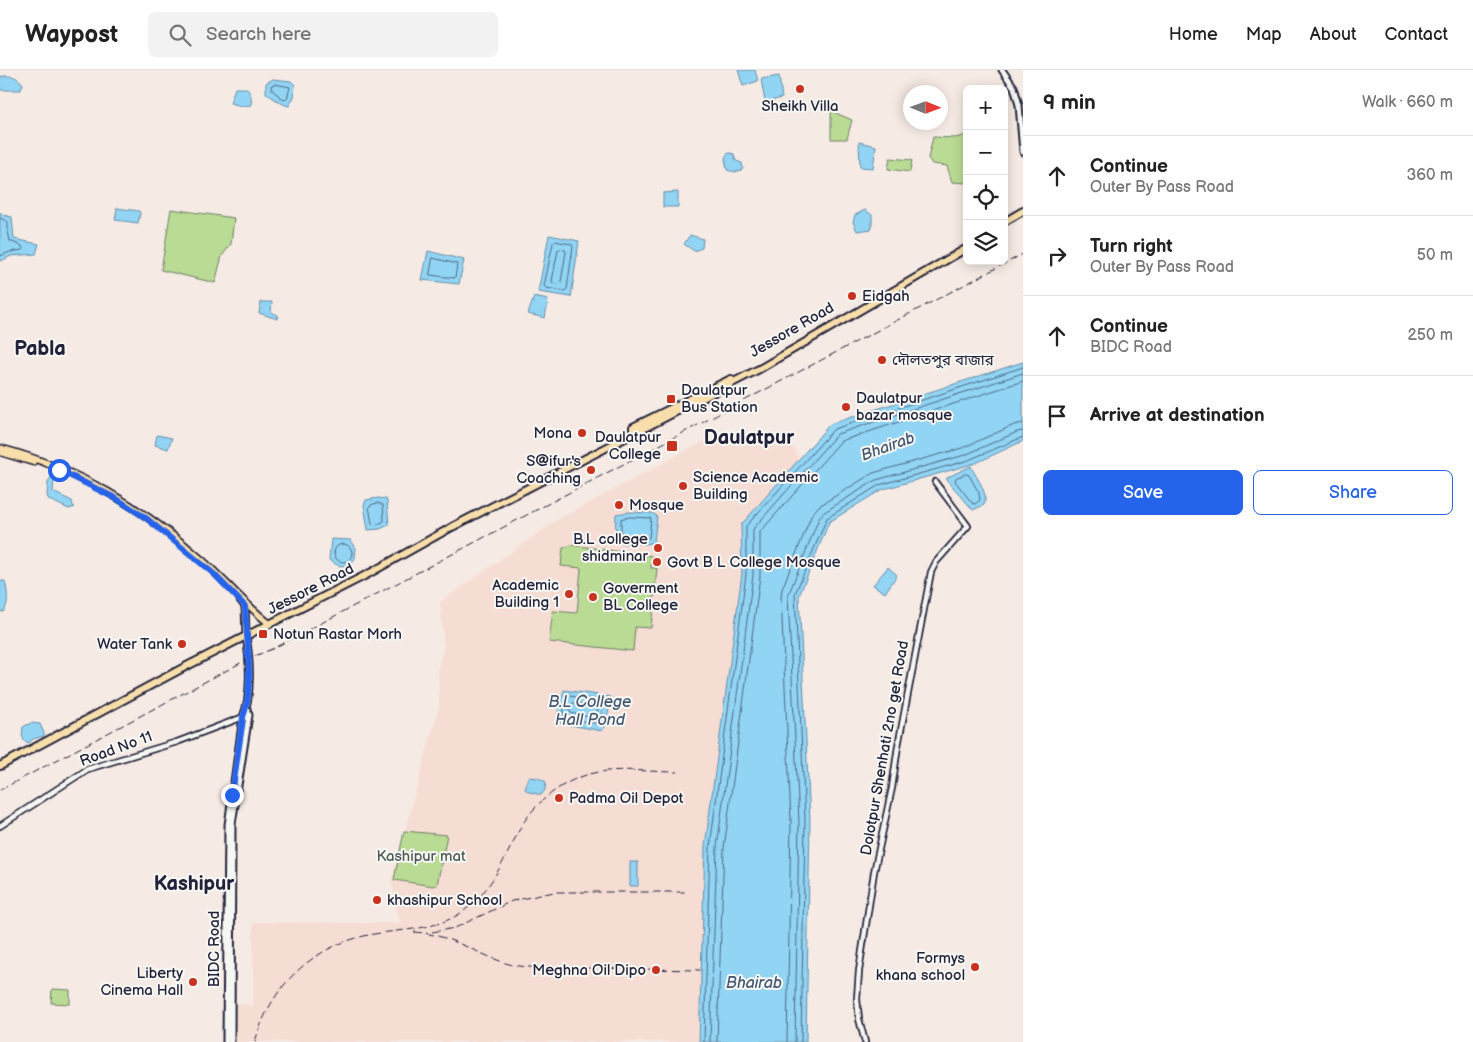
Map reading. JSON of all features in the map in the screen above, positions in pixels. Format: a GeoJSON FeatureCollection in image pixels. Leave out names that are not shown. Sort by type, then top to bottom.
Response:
{"type":"FeatureCollection","features":[{"type":"Feature","properties":{"kind":"highway"},"geometry":{"type":"LineString","coordinates":[[1007,220],[1023,211]]}},
{"type":"Feature","properties":{"kind":"highway"},"geometry":{"type":"LineString","coordinates":[[1008,224],[1023,216]]}},
{"type":"Feature","properties":{"kind":"highway","name":"Jessore Road"},"geometry":{"type":"LineString","coordinates":[[0,766],[181,669],[370,573],[452,527],[761,368],[963,248]]}},
{"type":"Feature","properties":{"kind":"main road"},"geometry":{"type":"LineString","coordinates":[[1002,70],[1014,87],[1019,105],[1023,152]]}},
{"type":"Feature","properties":{"kind":"main road"},"geometry":{"type":"LineString","coordinates":[[0,448],[60,467],[118,497],[148,516],[201,558],[270,624]]}},
{"type":"Feature","properties":{"kind":"main road"},"geometry":{"type":"LineString","coordinates":[[0,452],[59,470],[117,499],[146,518],[214,574],[244,604],[246,636]]}},
{"type":"Feature","properties":{"kind":"main road","name":"BIDC Road"},"geometry":{"type":"LineString","coordinates":[[226,1042],[228,824],[243,717],[247,708],[250,658],[246,636]]}},
{"type":"Feature","properties":{"kind":"main road","name":"BIDC Road"},"geometry":{"type":"LineString","coordinates":[[230,1042],[232,824],[249,714],[247,708]]}},
{"type":"Feature","properties":{"kind":"street","name":"Dolotpur Shenhati 2no get Road"},"geometry":{"type":"LineString","coordinates":[[865,1042],[859,1019],[857,1000],[859,971],[874,872],[892,788],[898,746],[931,572],[936,562],[968,526],[935,482]]}},
{"type":"Feature","properties":{"kind":"street","name":"Road No 11"},"geometry":{"type":"LineString","coordinates":[[0,826],[88,769],[177,742],[249,714]]}},
{"type":"Feature","properties":{"kind":"shaded area"},"geometry":{"type":"Polygon","coordinates":[[[704,441],[794,447],[799,460],[741,525],[742,573],[705,846],[700,1042],[231,1042],[231,1002],[253,1006],[253,922],[400,923],[391,881],[439,706],[438,668],[444,647],[440,602],[555,521],[704,441]]]}},
{"type":"Feature","properties":{"kind":"green space"},"geometry":{"type":"Polygon","coordinates":[[[831,111],[852,120],[847,139],[831,139],[831,111]]]}},
{"type":"Feature","properties":{"kind":"green space"},"geometry":{"type":"Polygon","coordinates":[[[963,136],[963,183],[952,182],[947,166],[932,164],[928,158],[933,137],[955,138],[963,136]]]}},
{"type":"Feature","properties":{"kind":"green space"},"geometry":{"type":"Polygon","coordinates":[[[890,158],[912,160],[910,172],[888,169],[890,158]]]}},
{"type":"Feature","properties":{"kind":"green space"},"geometry":{"type":"Polygon","coordinates":[[[171,209],[234,218],[231,244],[222,256],[215,283],[161,270],[171,209]]]}},
{"type":"Feature","properties":{"kind":"green space"},"geometry":{"type":"Polygon","coordinates":[[[571,545],[652,556],[651,568],[657,568],[651,628],[635,627],[633,651],[549,642],[553,611],[577,613],[581,568],[561,566],[563,548],[571,545]]]}},
{"type":"Feature","properties":{"kind":"green space","name":"Kashipur mat"},"geometry":{"type":"Polygon","coordinates":[[[404,831],[447,835],[437,885],[394,880],[404,831]]]}},
{"type":"Feature","properties":{"kind":"green space"},"geometry":{"type":"Polygon","coordinates":[[[52,989],[70,990],[70,1004],[51,1003],[52,989]]]}},
{"type":"Feature","properties":{"kind":"water"},"geometry":{"type":"Polygon","coordinates":[[[738,70],[755,70],[758,81],[743,86],[738,70]]]}},
{"type":"Feature","properties":{"kind":"water"},"geometry":{"type":"Polygon","coordinates":[[[12,76],[19,79],[23,84],[21,90],[0,90],[0,77],[12,76]]]}},
{"type":"Feature","properties":{"kind":"water"},"geometry":{"type":"Polygon","coordinates":[[[779,76],[782,98],[765,102],[761,79],[779,76]]]}},
{"type":"Feature","properties":{"kind":"water"},"geometry":{"type":"Polygon","coordinates":[[[273,79],[291,81],[295,85],[294,97],[289,106],[280,103],[266,93],[266,83],[273,79]]]}},
{"type":"Feature","properties":{"kind":"water"},"geometry":{"type":"Polygon","coordinates":[[[235,88],[246,88],[251,95],[251,105],[242,106],[230,103],[235,88]]]}},
{"type":"Feature","properties":{"kind":"water"},"geometry":{"type":"Polygon","coordinates":[[[859,142],[876,146],[873,168],[860,167],[859,142]]]}},
{"type":"Feature","properties":{"kind":"water"},"geometry":{"type":"Polygon","coordinates":[[[730,153],[734,154],[736,161],[742,163],[743,169],[735,172],[727,170],[725,158],[730,153]]]}},
{"type":"Feature","properties":{"kind":"water"},"geometry":{"type":"Polygon","coordinates":[[[678,192],[678,207],[663,207],[663,193],[678,192]]]}},
{"type":"Feature","properties":{"kind":"water"},"geometry":{"type":"Polygon","coordinates":[[[117,208],[139,211],[138,223],[115,220],[117,208]]]}},
{"type":"Feature","properties":{"kind":"water"},"geometry":{"type":"Polygon","coordinates":[[[865,210],[872,215],[872,229],[857,231],[853,222],[855,215],[865,210]]]}},
{"type":"Feature","properties":{"kind":"water"},"geometry":{"type":"Polygon","coordinates":[[[0,212],[3,215],[12,217],[14,239],[39,244],[36,254],[11,256],[0,260],[0,212]]]}},
{"type":"Feature","properties":{"kind":"water"},"geometry":{"type":"Polygon","coordinates":[[[549,235],[579,241],[571,297],[538,292],[549,235]]]}},
{"type":"Feature","properties":{"kind":"water"},"geometry":{"type":"Polygon","coordinates":[[[690,235],[703,239],[702,248],[694,251],[684,244],[690,235]]]}},
{"type":"Feature","properties":{"kind":"water"},"geometry":{"type":"Polygon","coordinates":[[[428,251],[464,260],[459,284],[422,280],[428,251]]]}},
{"type":"Feature","properties":{"kind":"water"},"geometry":{"type":"Polygon","coordinates":[[[534,297],[548,300],[545,318],[528,314],[534,297]]]}},
{"type":"Feature","properties":{"kind":"water"},"geometry":{"type":"Polygon","coordinates":[[[261,302],[272,302],[271,312],[278,315],[277,319],[259,313],[261,302]]]}},
{"type":"Feature","properties":{"kind":"water","name":"Bhairab"},"geometry":{"type":"Polygon","coordinates":[[[1023,362],[1023,441],[976,463],[881,490],[829,522],[799,596],[810,821],[806,1042],[699,1042],[705,846],[742,573],[741,525],[830,424],[1023,362]]]}},
{"type":"Feature","properties":{"kind":"water"},"geometry":{"type":"Polygon","coordinates":[[[157,435],[172,438],[168,449],[155,445],[157,435]]]}},
{"type":"Feature","properties":{"kind":"water"},"geometry":{"type":"Polygon","coordinates":[[[971,466],[985,495],[984,505],[973,510],[946,479],[971,466]]]}},
{"type":"Feature","properties":{"kind":"water"},"geometry":{"type":"Polygon","coordinates":[[[51,477],[54,479],[53,492],[72,501],[75,507],[69,509],[49,500],[47,496],[48,482],[51,477]]]}},
{"type":"Feature","properties":{"kind":"water"},"geometry":{"type":"Polygon","coordinates":[[[386,499],[387,501],[389,525],[380,529],[368,530],[364,505],[366,500],[386,499]]]}},
{"type":"Feature","properties":{"kind":"water"},"geometry":{"type":"Polygon","coordinates":[[[629,512],[652,513],[657,516],[654,542],[646,544],[615,543],[616,514],[629,512]]]}},
{"type":"Feature","properties":{"kind":"water"},"geometry":{"type":"Polygon","coordinates":[[[331,539],[351,540],[356,548],[355,558],[351,565],[339,566],[329,560],[331,539]]]}},
{"type":"Feature","properties":{"kind":"water"},"geometry":{"type":"Polygon","coordinates":[[[888,567],[897,575],[885,593],[873,585],[888,567]]]}},
{"type":"Feature","properties":{"kind":"water"},"geometry":{"type":"Polygon","coordinates":[[[0,581],[5,581],[7,593],[7,605],[3,612],[0,611],[0,581]]]}},
{"type":"Feature","properties":{"kind":"water","name":"B.L College Hall Pond"},"geometry":{"type":"Polygon","coordinates":[[[564,690],[611,697],[606,725],[602,731],[560,723],[558,711],[564,690]]]}},
{"type":"Feature","properties":{"kind":"water"},"geometry":{"type":"Polygon","coordinates":[[[31,723],[40,724],[44,736],[33,739],[29,743],[24,741],[22,735],[23,727],[31,723]]]}},
{"type":"Feature","properties":{"kind":"water"},"geometry":{"type":"Polygon","coordinates":[[[529,777],[539,778],[546,782],[545,790],[541,795],[525,789],[529,777]]]}},
{"type":"Feature","properties":{"kind":"water"},"geometry":{"type":"Polygon","coordinates":[[[630,862],[638,862],[638,886],[630,886],[630,862]]]}},
{"type":"Feature","properties":{"kind":"railway"},"geometry":{"type":"LineString","coordinates":[[0,790],[1023,254]]}},
{"type":"Feature","properties":{"kind":"railway"},"geometry":{"type":"LineString","coordinates":[[255,1042],[262,1022],[282,988],[309,961],[326,950],[364,936],[434,925],[465,910],[479,897],[496,874],[526,819],[538,804],[554,791],[571,781],[600,772],[622,770],[677,772]]}},
{"type":"Feature","properties":{"kind":"railway"},"geometry":{"type":"LineString","coordinates":[[432,932],[455,928],[512,901],[554,892],[688,892]]}},
{"type":"Feature","properties":{"kind":"railway"},"geometry":{"type":"LineString","coordinates":[[414,932],[448,939],[503,962],[528,967],[700,970]]}},
{"type":"Feature","properties":{"kind":"place","name":"Sheikh Villa"},"geometry":{"type":"Point","coordinates":[800,89]}},
{"type":"Feature","properties":{"kind":"place","name":"Eidgah"},"geometry":{"type":"Point","coordinates":[852,296]}},
{"type":"Feature","properties":{"kind":"place","name":"দৌলতপুর বাজার"},"geometry":{"type":"Point","coordinates":[882,360]}},
{"type":"Feature","properties":{"kind":"place","name":"Daulatpur Bus Station"},"geometry":{"type":"Point","coordinates":[671,399]}},
{"type":"Feature","properties":{"kind":"place","name":"Daulatpur bazar mosque"},"geometry":{"type":"Point","coordinates":[846,407]}},
{"type":"Feature","properties":{"kind":"place","name":"Mona"},"geometry":{"type":"Point","coordinates":[582,433]}},
{"type":"Feature","properties":{"kind":"place","name":"Daulatpur College"},"geometry":{"type":"Point","coordinates":[672,446]}},
{"type":"Feature","properties":{"kind":"place","name":"S@ifur's Coaching"},"geometry":{"type":"Point","coordinates":[591,470]}},
{"type":"Feature","properties":{"kind":"place","name":"Science Academic Building"},"geometry":{"type":"Point","coordinates":[683,486]}},
{"type":"Feature","properties":{"kind":"place","name":"Mosque"},"geometry":{"type":"Point","coordinates":[619,505]}},
{"type":"Feature","properties":{"kind":"place","name":"B.L college shidminar"},"geometry":{"type":"Point","coordinates":[658,548]}},
{"type":"Feature","properties":{"kind":"place","name":"Govt B L College Mosque"},"geometry":{"type":"Point","coordinates":[657,562]}},
{"type":"Feature","properties":{"kind":"place","name":"Academic Building 1"},"geometry":{"type":"Point","coordinates":[569,594]}},
{"type":"Feature","properties":{"kind":"place","name":"Goverment BL College"},"geometry":{"type":"Point","coordinates":[593,597]}},
{"type":"Feature","properties":{"kind":"place","name":"Notun Rastar Morh"},"geometry":{"type":"Point","coordinates":[263,634]}},
{"type":"Feature","properties":{"kind":"place","name":"Water Tank"},"geometry":{"type":"Point","coordinates":[182,644]}},
{"type":"Feature","properties":{"kind":"place","name":"Padma Oil Depot"},"geometry":{"type":"Point","coordinates":[559,798]}},
{"type":"Feature","properties":{"kind":"place","name":"khashipur School"},"geometry":{"type":"Point","coordinates":[377,900]}},
{"type":"Feature","properties":{"kind":"place","name":"Formys khana school"},"geometry":{"type":"Point","coordinates":[975,967]}},
{"type":"Feature","properties":{"kind":"place","name":"Meghna Oil Dipo"},"geometry":{"type":"Point","coordinates":[656,970]}},
{"type":"Feature","properties":{"kind":"place","name":"Liberty Cinema Hall"},"geometry":{"type":"Point","coordinates":[193,982]}},
{"type":"Feature","properties":{"kind":"district","name":"Pabla"},"geometry":{"type":"Point","coordinates":[40,349]}},
{"type":"Feature","properties":{"kind":"district","name":"Daulatpur"},"geometry":{"type":"Point","coordinates":[749,438]}},
{"type":"Feature","properties":{"kind":"district","name":"Kashipur"},"geometry":{"type":"Point","coordinates":[194,884]}},
{"type":"Feature","properties":{"kind":"route"},"geometry":{"type":"LineString","coordinates":[[59,470],[117,499],[146,518],[214,574],[245,606],[246,636],[250,658],[247,708],[243,717],[232,795]]}}]}
